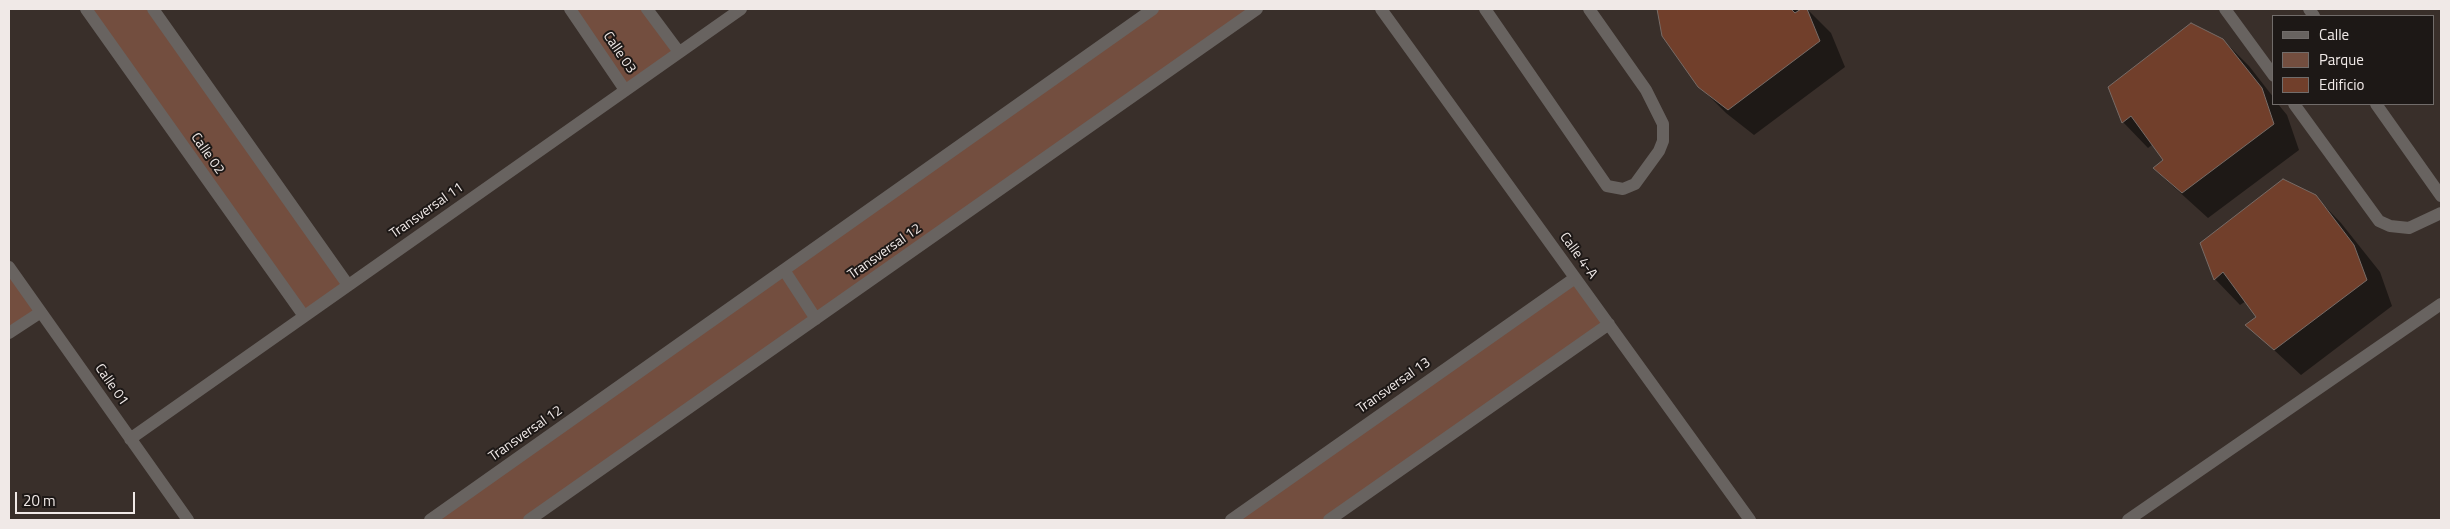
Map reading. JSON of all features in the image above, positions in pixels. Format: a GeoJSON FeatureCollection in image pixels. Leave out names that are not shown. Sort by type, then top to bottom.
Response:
{"type":"FeatureCollection","features":[{"type":"Feature","properties":{"kind":"street","name":"Calle 02"},"geometry":{"type":"LineString","coordinates":[[86,9],[304,316]]}},
{"type":"Feature","properties":{"kind":"street"},"geometry":{"type":"LineString","coordinates":[[153,9],[348,285]]}},
{"type":"Feature","properties":{"kind":"street","name":"Calle 03"},"geometry":{"type":"LineString","coordinates":[[570,9],[625,90]]}},
{"type":"Feature","properties":{"kind":"street"},"geometry":{"type":"LineString","coordinates":[[647,9],[679,52]]}},
{"type":"Feature","properties":{"kind":"street","name":"Transversal 11"},"geometry":{"type":"LineString","coordinates":[[130,439],[741,9]]}},
{"type":"Feature","properties":{"kind":"street","name":"Transversal 12"},"geometry":{"type":"LineString","coordinates":[[430,520],[1153,9]]}},
{"type":"Feature","properties":{"kind":"street","name":"Transversal 12"},"geometry":{"type":"LineString","coordinates":[[530,520],[1257,9]]}},
{"type":"Feature","properties":{"kind":"street","name":"Calle 4-A"},"geometry":{"type":"LineString","coordinates":[[1381,9],[1750,520]]}},
{"type":"Feature","properties":{"kind":"street"},"geometry":{"type":"LineString","coordinates":[[1485,9],[1607,186],[1623,189],[1635,184],[1659,151],[1663,141],[1663,124],[1646,90],[1589,9]]}},
{"type":"Feature","properties":{"kind":"street"},"geometry":{"type":"LineString","coordinates":[[2225,9],[2272,73]]}},
{"type":"Feature","properties":{"kind":"street"},"geometry":{"type":"LineString","coordinates":[[2295,105],[2379,221],[2390,226],[2409,228],[2441,213]]}},
{"type":"Feature","properties":{"kind":"street"},"geometry":{"type":"LineString","coordinates":[[2377,105],[2441,196]]}},
{"type":"Feature","properties":{"kind":"street","name":"Calle 01"},"geometry":{"type":"LineString","coordinates":[[9,267],[188,520]]}},
{"type":"Feature","properties":{"kind":"street"},"geometry":{"type":"LineString","coordinates":[[784,270],[816,319]]}},
{"type":"Feature","properties":{"kind":"street","name":"Transversal 13"},"geometry":{"type":"LineString","coordinates":[[1231,520],[1575,278]]}},
{"type":"Feature","properties":{"kind":"street"},"geometry":{"type":"LineString","coordinates":[[2128,520],[2441,304]]}},
{"type":"Feature","properties":{"kind":"street"},"geometry":{"type":"LineString","coordinates":[[9,333],[41,312]]}},
{"type":"Feature","properties":{"kind":"street"},"geometry":{"type":"LineString","coordinates":[[1329,520],[1608,324]]}},
{"type":"Feature","properties":{"kind":"green space"},"geometry":{"type":"Polygon","coordinates":[[[86,9],[153,9],[348,285],[304,316],[86,9]]]}},
{"type":"Feature","properties":{"kind":"green space"},"geometry":{"type":"Polygon","coordinates":[[[570,9],[647,9],[678,53],[627,90],[570,9]]]}},
{"type":"Feature","properties":{"kind":"green space"},"geometry":{"type":"Polygon","coordinates":[[[1153,9],[1257,9],[529,520],[430,520],[1153,9]]]}},
{"type":"Feature","properties":{"kind":"green space"},"geometry":{"type":"Polygon","coordinates":[[[9,267],[40,311],[9,333],[9,267]]]}},
{"type":"Feature","properties":{"kind":"green space"},"geometry":{"type":"Polygon","coordinates":[[[1575,276],[1608,322],[1328,520],[1231,520],[1575,276]]]}},
{"type":"Feature","properties":{"kind":"building"},"geometry":{"type":"Polygon","coordinates":[[[1657,9],[1791,9],[1795,13],[1801,9],[1807,9],[1820,41],[1728,110],[1698,87],[1662,36],[1657,9]]]}},
{"type":"Feature","properties":{"kind":"building"},"geometry":{"type":"Polygon","coordinates":[[[2191,23],[2223,39],[2262,88],[2274,124],[2182,193],[2153,168],[2163,160],[2131,116],[2122,123],[2108,87],[2191,23]]]}},
{"type":"Feature","properties":{"kind":"building"},"geometry":{"type":"Polygon","coordinates":[[[2283,179],[2316,195],[2354,245],[2367,280],[2274,350],[2245,325],[2256,317],[2223,272],[2214,280],[2200,243],[2283,179]]]}}]}
